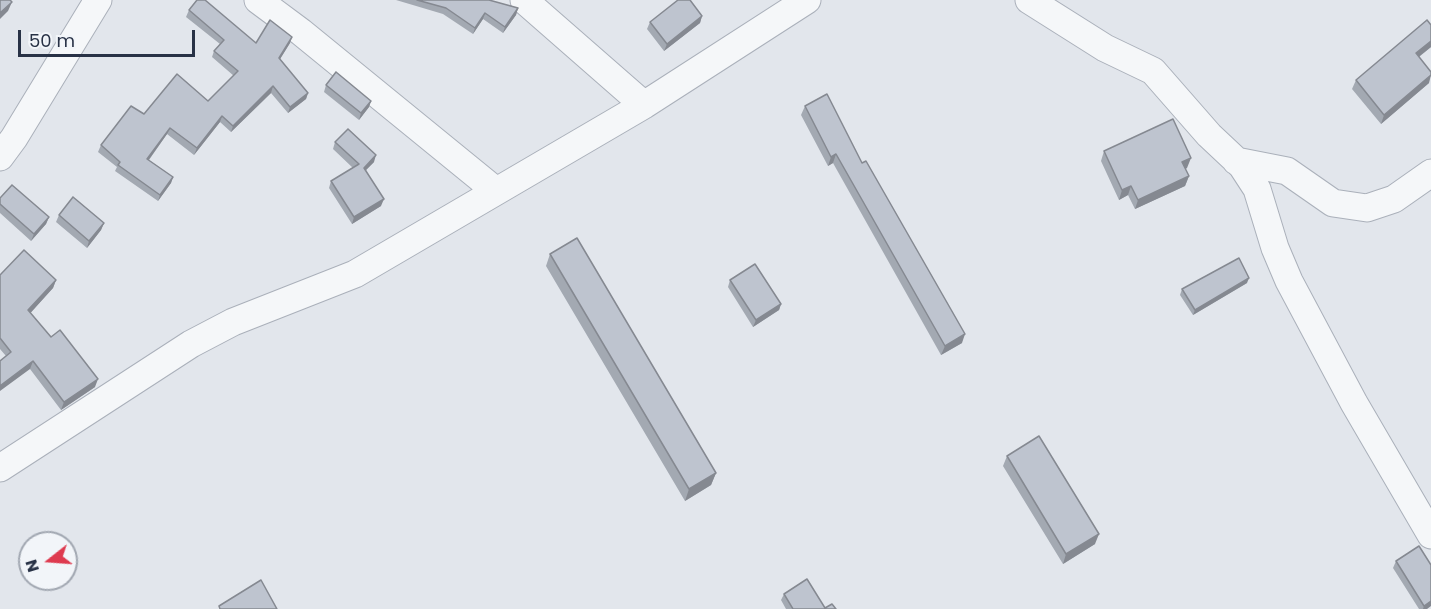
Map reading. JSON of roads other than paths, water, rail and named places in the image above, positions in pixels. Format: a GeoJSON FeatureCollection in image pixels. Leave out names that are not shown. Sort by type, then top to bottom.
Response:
{"type":"FeatureCollection","features":[{"type":"Feature","properties":{"kind":"street"},"geometry":{"type":"LineString","coordinates":[[0,157],[14,138],[98,0]]}},
{"type":"Feature","properties":{"kind":"street"},"geometry":{"type":"LineString","coordinates":[[258,0],[301,32],[496,191]]}},
{"type":"Feature","properties":{"kind":"street"},"geometry":{"type":"LineString","coordinates":[[524,0],[644,105]]}},
{"type":"Feature","properties":{"kind":"street"},"geometry":{"type":"LineString","coordinates":[[0,468],[191,344],[233,322],[355,274],[644,105],[807,0]]}},
{"type":"Feature","properties":{"kind":"street"},"geometry":{"type":"LineString","coordinates":[[1029,0],[1105,48],[1153,71],[1209,135],[1242,166],[1257,189],[1275,248],[1289,281],[1354,403],[1431,535]]}},
{"type":"Feature","properties":{"kind":"street"},"geometry":{"type":"LineString","coordinates":[[1236,161],[1287,171],[1333,203],[1367,208],[1394,199],[1431,173]]}}]}
